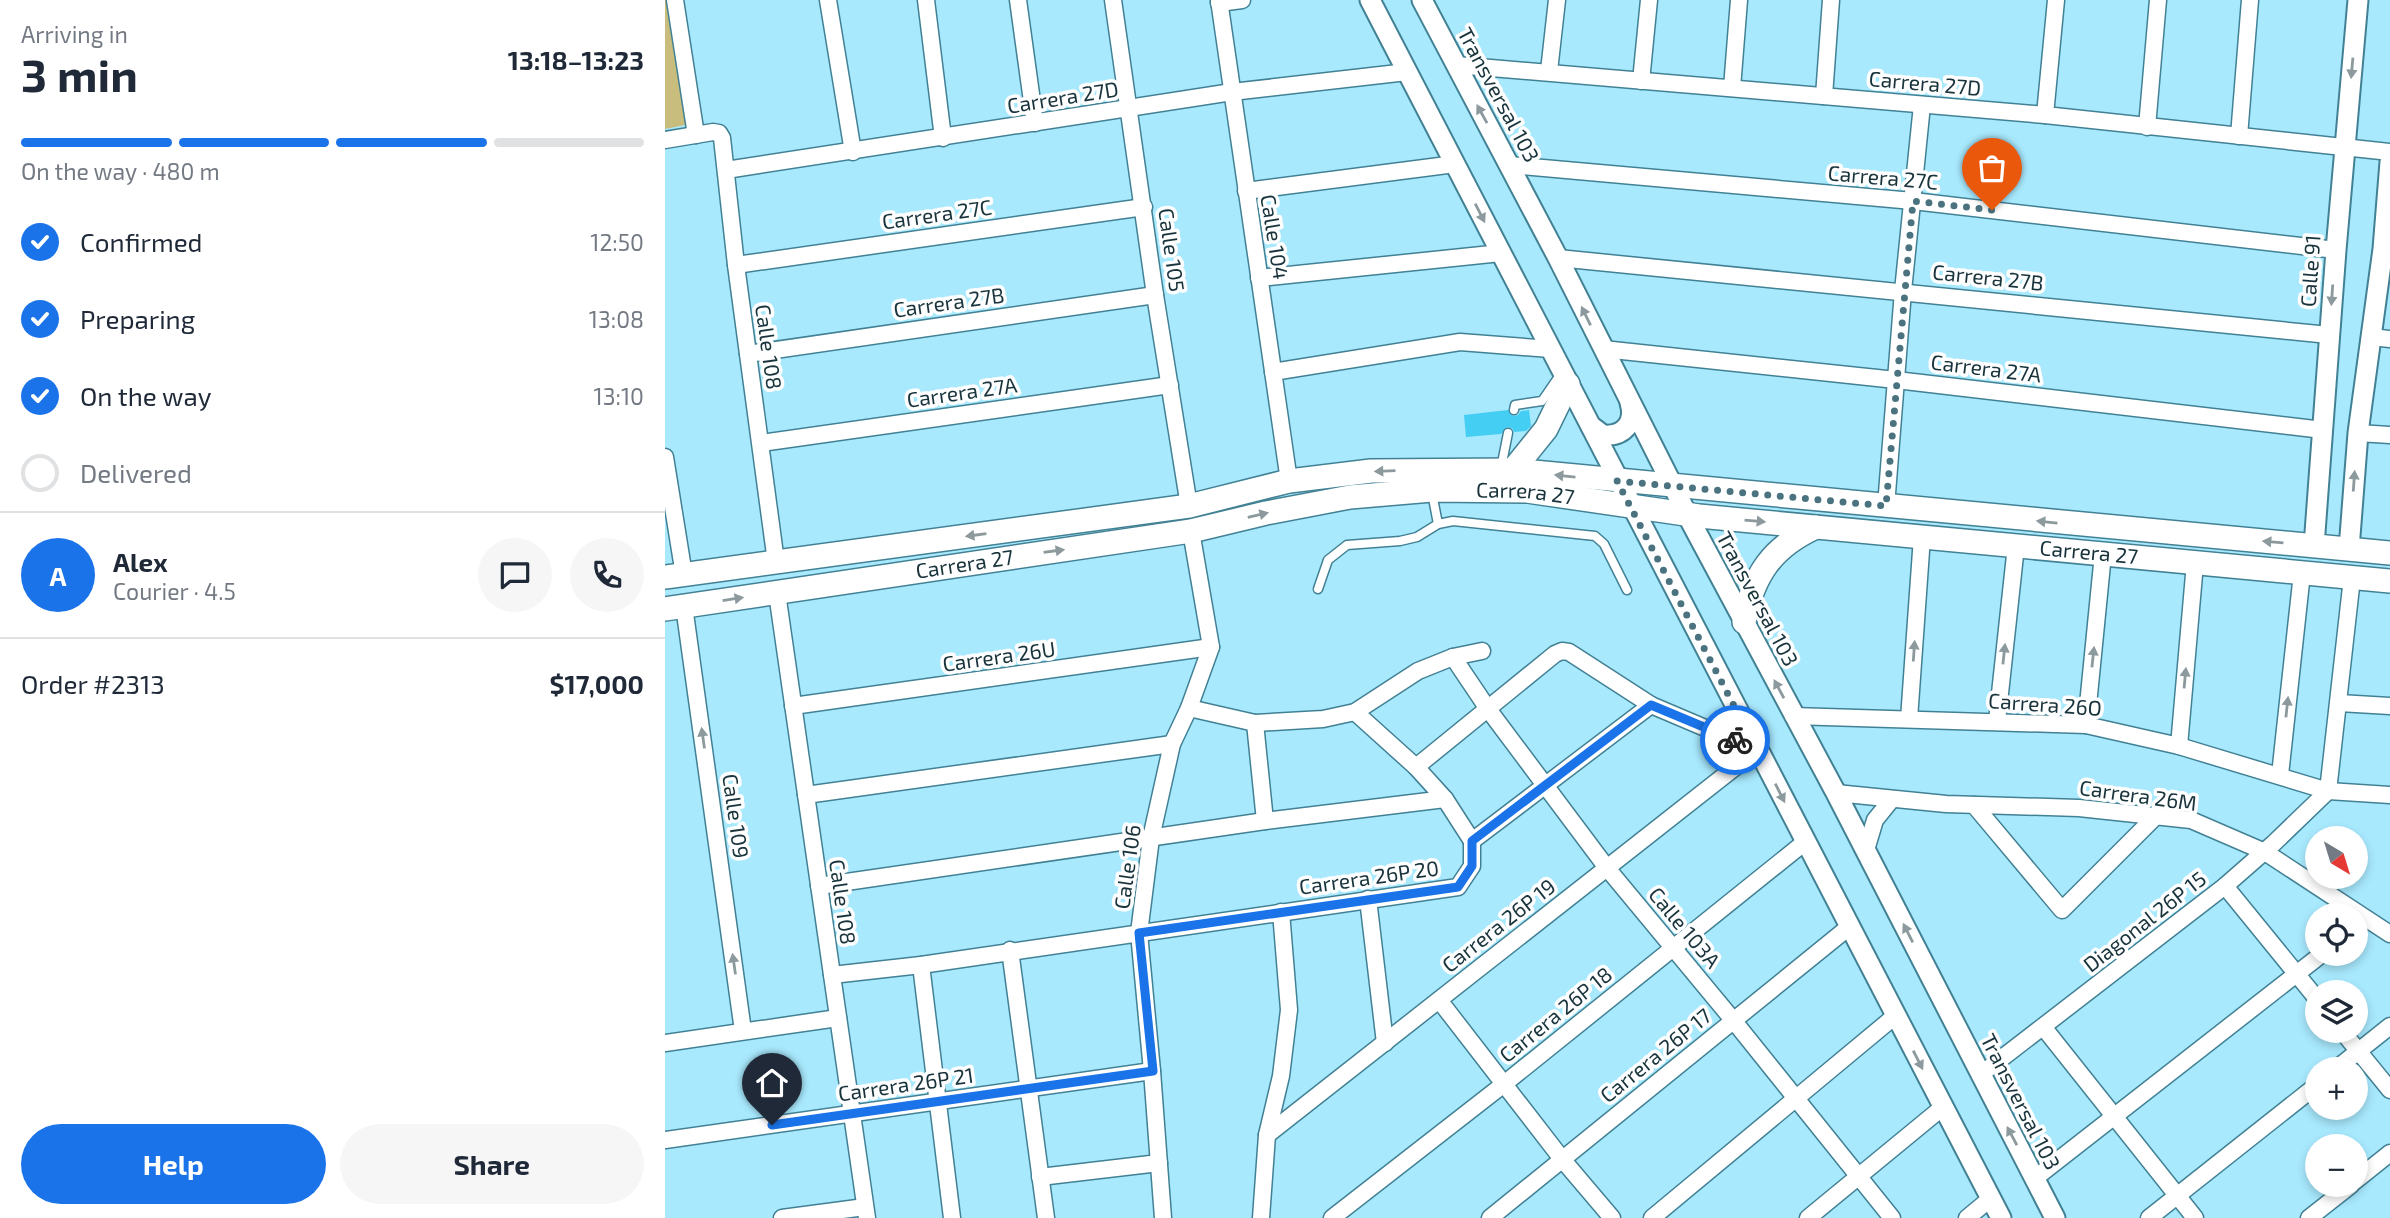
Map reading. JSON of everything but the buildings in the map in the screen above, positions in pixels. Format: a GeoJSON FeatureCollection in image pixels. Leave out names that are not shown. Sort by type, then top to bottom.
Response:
{"type":"FeatureCollection","features":[{"type":"Feature","properties":{"kind":"main road"},"geometry":{"type":"LineString","coordinates":[[1507,470],[1546,429],[1565,378]]}},
{"type":"Feature","properties":{"kind":"main road","name":"Carrera 27"},"geometry":{"type":"LineString","coordinates":[[675,576],[1189,506],[1289,481],[1371,471],[1507,470],[2390,553]]}},
{"type":"Feature","properties":{"kind":"main road","name":"Carrera 27"},"geometry":{"type":"LineString","coordinates":[[675,608],[1191,531],[1350,497],[1432,490],[1527,491],[1687,514],[2390,581]]}},
{"type":"Feature","properties":{"kind":"main road"},"geometry":{"type":"LineString","coordinates":[[1744,622],[1749,595],[1761,571],[1779,550],[1800,534],[1816,527]]}},
{"type":"Feature","properties":{"kind":"street"},"geometry":{"type":"LineString","coordinates":[[665,140],[696,135],[675,0]]}},
{"type":"Feature","properties":{"kind":"street"},"geometry":{"type":"LineString","coordinates":[[828,0],[853,152]]}},
{"type":"Feature","properties":{"kind":"street"},"geometry":{"type":"LineString","coordinates":[[926,0],[943,138]]}},
{"type":"Feature","properties":{"kind":"street"},"geometry":{"type":"LineString","coordinates":[[1019,0],[1035,123]]}},
{"type":"Feature","properties":{"kind":"street","name":"Calle 105"},"geometry":{"type":"LineString","coordinates":[[1113,0],[1155,295],[1189,506]]}},
{"type":"Feature","properties":{"kind":"street"},"geometry":{"type":"LineString","coordinates":[[1219,2],[1242,0]]}},
{"type":"Feature","properties":{"kind":"street"},"geometry":{"type":"LineString","coordinates":[[1370,0],[2001,1218]]}},
{"type":"Feature","properties":{"kind":"street","name":"Transversal 103"},"geometry":{"type":"LineString","coordinates":[[1422,0],[2055,1218]]}},
{"type":"Feature","properties":{"kind":"street"},"geometry":{"type":"LineString","coordinates":[[1549,71],[1557,0]]}},
{"type":"Feature","properties":{"kind":"street"},"geometry":{"type":"LineString","coordinates":[[1641,81],[1649,0]]}},
{"type":"Feature","properties":{"kind":"street"},"geometry":{"type":"LineString","coordinates":[[1732,88],[1739,0]]}},
{"type":"Feature","properties":{"kind":"street"},"geometry":{"type":"LineString","coordinates":[[1824,96],[1831,0]]}},
{"type":"Feature","properties":{"kind":"street"},"geometry":{"type":"LineString","coordinates":[[2045,115],[2056,0]]}},
{"type":"Feature","properties":{"kind":"street"},"geometry":{"type":"LineString","coordinates":[[2147,127],[2158,0]]}},
{"type":"Feature","properties":{"kind":"street"},"geometry":{"type":"LineString","coordinates":[[2239,136],[2250,0]]}},
{"type":"Feature","properties":{"kind":"street","name":"Calle 91"},"geometry":{"type":"LineString","coordinates":[[2314,546],[2344,147],[2358,0]]}},
{"type":"Feature","properties":{"kind":"street","name":"Calle 104"},"geometry":{"type":"LineString","coordinates":[[1219,2],[1289,481]]}},
{"type":"Feature","properties":{"kind":"street","name":"Carrera 27D"},"geometry":{"type":"LineString","coordinates":[[1455,65],[2045,115],[2390,152]]}},
{"type":"Feature","properties":{"kind":"street","name":"Carrera 27D"},"geometry":{"type":"LineString","coordinates":[[726,170],[1232,92],[1407,72]]}},
{"type":"Feature","properties":{"kind":"street"},"geometry":{"type":"LineString","coordinates":[[1886,506],[1903,291],[1922,105]]}},
{"type":"Feature","properties":{"kind":"street","name":"Calle 108"},"geometry":{"type":"LineString","coordinates":[[696,135],[713,132],[719,133],[722,138],[736,265],[776,562]]}},
{"type":"Feature","properties":{"kind":"street"},"geometry":{"type":"LineString","coordinates":[[2349,549],[2358,433],[2380,338],[2390,162]]}},
{"type":"Feature","properties":{"kind":"street"},"geometry":{"type":"LineString","coordinates":[[1246,191],[1455,164]]}},
{"type":"Feature","properties":{"kind":"street","name":"Carrera 27C"},"geometry":{"type":"LineString","coordinates":[[1510,165],[1913,201],[2336,250]]}},
{"type":"Feature","properties":{"kind":"street","name":"Carrera 27C"},"geometry":{"type":"LineString","coordinates":[[736,265],[1144,207]]}},
{"type":"Feature","properties":{"kind":"street"},"geometry":{"type":"LineString","coordinates":[[1259,278],[1501,253]]}},
{"type":"Feature","properties":{"kind":"street","name":"Carrera 27B"},"geometry":{"type":"LineString","coordinates":[[1558,258],[2329,335]]}},
{"type":"Feature","properties":{"kind":"street","name":"Carrera 27B"},"geometry":{"type":"LineString","coordinates":[[748,354],[1155,295]]}},
{"type":"Feature","properties":{"kind":"street"},"geometry":{"type":"LineString","coordinates":[[1273,372],[1460,342],[1550,349]]}},
{"type":"Feature","properties":{"kind":"street","name":"Carrera 27A"},"geometry":{"type":"LineString","coordinates":[[1603,349],[2323,430]]}},
{"type":"Feature","properties":{"kind":"street","name":"Carrera 27A"},"geometry":{"type":"LineString","coordinates":[[761,443],[1170,385]]}},
{"type":"Feature","properties":{"kind":"street"},"geometry":{"type":"LineString","coordinates":[[1591,426],[1604,435],[1619,433],[1630,422],[1630,403]]}},
{"type":"Feature","properties":{"kind":"street"},"geometry":{"type":"LineString","coordinates":[[2358,433],[2390,435]]}},
{"type":"Feature","properties":{"kind":"street"},"geometry":{"type":"LineString","coordinates":[[665,457],[675,576]]}},
{"type":"Feature","properties":{"kind":"street"},"geometry":{"type":"LineString","coordinates":[[2317,523],[2333,529],[2351,526]]}},
{"type":"Feature","properties":{"kind":"street","name":"Calle 106"},"geometry":{"type":"LineString","coordinates":[[1163,1218],[1153,1071],[1139,933],[1151,838],[1172,744],[1189,708],[1210,647],[1191,531]]}},
{"type":"Feature","properties":{"kind":"street"},"geometry":{"type":"LineString","coordinates":[[1909,719],[1922,537]]}},
{"type":"Feature","properties":{"kind":"street"},"geometry":{"type":"LineString","coordinates":[[1997,721],[2016,545]]}},
{"type":"Feature","properties":{"kind":"street"},"geometry":{"type":"LineString","coordinates":[[2086,725],[2103,554]]}},
{"type":"Feature","properties":{"kind":"street"},"geometry":{"type":"LineString","coordinates":[[2179,746],[2196,563]]}},
{"type":"Feature","properties":{"kind":"street"},"geometry":{"type":"LineString","coordinates":[[2280,775],[2302,573]]}},
{"type":"Feature","properties":{"kind":"street"},"geometry":{"type":"LineString","coordinates":[[2328,791],[2352,578]]}},
{"type":"Feature","properties":{"kind":"street","name":"Calle 108"},"geometry":{"type":"LineString","coordinates":[[777,593],[866,1213]]}},
{"type":"Feature","properties":{"kind":"street","name":"Calle 109"},"geometry":{"type":"LineString","coordinates":[[675,608],[743,1031]]}},
{"type":"Feature","properties":{"kind":"street","name":"Carrera 26U"},"geometry":{"type":"LineString","coordinates":[[793,706],[1210,647]]}},
{"type":"Feature","properties":{"kind":"street"},"geometry":{"type":"LineString","coordinates":[[1189,708],[1255,723],[1323,719],[1356,712],[1409,676],[1453,657],[1482,651]]}},
{"type":"Feature","properties":{"kind":"street"},"geometry":{"type":"LineString","coordinates":[[1416,767],[1562,651],[1569,652],[1651,705],[1757,750]]}},
{"type":"Feature","properties":{"kind":"street","name":"Calle 103A"},"geometry":{"type":"LineString","coordinates":[[1453,657],[1607,868],[1734,1020],[1892,1218]]}},
{"type":"Feature","properties":{"kind":"street"},"geometry":{"type":"LineString","coordinates":[[2339,703],[2390,706]]}},
{"type":"Feature","properties":{"kind":"street"},"geometry":{"type":"LineString","coordinates":[[1356,712],[1416,767],[1445,799],[1472,841],[1651,705]]}},
{"type":"Feature","properties":{"kind":"street","name":"Carrera 26O"},"geometry":{"type":"LineString","coordinates":[[1793,716],[2086,725],[2179,746],[2328,791],[2390,795]]}},
{"type":"Feature","properties":{"kind":"street"},"geometry":{"type":"LineString","coordinates":[[1255,723],[1265,821]]}},
{"type":"Feature","properties":{"kind":"street"},"geometry":{"type":"LineString","coordinates":[[806,795],[1172,744]]}},
{"type":"Feature","properties":{"kind":"street","name":"Carrera 26P 19"},"geometry":{"type":"LineString","coordinates":[[1267,1135],[1757,750]]}},
{"type":"Feature","properties":{"kind":"street","name":"Diagonal 26P 15"},"geometry":{"type":"LineString","coordinates":[[1980,1075],[2225,886],[2328,791]]}},
{"type":"Feature","properties":{"kind":"street","name":"Carrera 26M"},"geometry":{"type":"LineString","coordinates":[[1836,793],[1892,799],[2079,808],[2191,820],[2269,848],[2337,903]]}},
{"type":"Feature","properties":{"kind":"street"},"geometry":{"type":"LineString","coordinates":[[819,886],[1265,821],[1445,799]]}},
{"type":"Feature","properties":{"kind":"street"},"geometry":{"type":"LineString","coordinates":[[1866,850],[1875,820],[1892,799]]}},
{"type":"Feature","properties":{"kind":"street"},"geometry":{"type":"LineString","coordinates":[[1974,804],[2062,910],[2156,816]]}},
{"type":"Feature","properties":{"kind":"street","name":"Carrera 26P 20"},"geometry":{"type":"LineString","coordinates":[[832,975],[921,965],[1458,887],[1472,866],[1472,841]]}},
{"type":"Feature","properties":{"kind":"street","name":"Carrera 26P 18"},"geometry":{"type":"LineString","coordinates":[[1332,1218],[1504,1084],[1805,842]]}},
{"type":"Feature","properties":{"kind":"street"},"geometry":{"type":"LineString","coordinates":[[2225,886],[2305,983]]}},
{"type":"Feature","properties":{"kind":"street"},"geometry":{"type":"LineString","coordinates":[[1368,899],[1385,1043]]}},
{"type":"Feature","properties":{"kind":"street"},"geometry":{"type":"LineString","coordinates":[[1261,1218],[1267,1135],[1281,1076],[1289,1010],[1281,912]]}},
{"type":"Feature","properties":{"kind":"street","name":"Carrera 26M"},"geometry":{"type":"LineString","coordinates":[[2368,925],[2390,934]]}},
{"type":"Feature","properties":{"kind":"street","name":"Carrera 26P 17"},"geometry":{"type":"LineString","coordinates":[[1490,1218],[1849,927]]}},
{"type":"Feature","properties":{"kind":"street"},"geometry":{"type":"LineString","coordinates":[[1010,950],[1046,1218]]}},
{"type":"Feature","properties":{"kind":"street"},"geometry":{"type":"LineString","coordinates":[[921,965],[952,1218]]}},
{"type":"Feature","properties":{"kind":"street"},"geometry":{"type":"LineString","coordinates":[[2034,1180],[2306,966]]}},
{"type":"Feature","properties":{"kind":"street"},"geometry":{"type":"LineString","coordinates":[[1439,1000],[1562,1159],[1612,1218]]}},
{"type":"Feature","properties":{"kind":"street"},"geometry":{"type":"LineString","coordinates":[[1652,1218],[1895,1016]]}},
{"type":"Feature","properties":{"kind":"street"},"geometry":{"type":"LineString","coordinates":[[665,1043],[838,1018]]}},
{"type":"Feature","properties":{"kind":"street"},"geometry":{"type":"LineString","coordinates":[[2351,1057],[2390,1026]]}},
{"type":"Feature","properties":{"kind":"street"},"geometry":{"type":"LineString","coordinates":[[2043,1028],[2195,1218]]}},
{"type":"Feature","properties":{"kind":"street"},"geometry":{"type":"LineString","coordinates":[[2353,1043],[2390,1090]]}},
{"type":"Feature","properties":{"kind":"street","name":"Carrera 26P 21"},"geometry":{"type":"LineString","coordinates":[[665,1140],[1153,1071]]}},
{"type":"Feature","properties":{"kind":"street"},"geometry":{"type":"LineString","coordinates":[[2149,1218],[2305,1095]]}},
{"type":"Feature","properties":{"kind":"street"},"geometry":{"type":"LineString","coordinates":[[1808,1218],[1943,1107]]}},
{"type":"Feature","properties":{"kind":"street"},"geometry":{"type":"LineString","coordinates":[[2368,1171],[2390,1153]]}},
{"type":"Feature","properties":{"kind":"street"},"geometry":{"type":"LineString","coordinates":[[1040,1177],[1159,1163]]}},
{"type":"Feature","properties":{"kind":"street"},"geometry":{"type":"LineString","coordinates":[[2309,1218],[2336,1197]]}},
{"type":"Feature","properties":{"kind":"street"},"geometry":{"type":"LineString","coordinates":[[1967,1218],[1990,1199]]}},
{"type":"Feature","properties":{"kind":"street"},"geometry":{"type":"LineString","coordinates":[[782,1218],[866,1213]]}},
{"type":"Feature","properties":{"kind":"lane"},"geometry":{"type":"LineString","coordinates":[[1514,410],[1515,405],[1542,401],[1565,378]]}},
{"type":"Feature","properties":{"kind":"lane"},"geometry":{"type":"LineString","coordinates":[[1507,470],[1509,433]]}},
{"type":"Feature","properties":{"kind":"lane"},"geometry":{"type":"LineString","coordinates":[[1432,490],[1438,524]]}},
{"type":"Feature","properties":{"kind":"lane"},"geometry":{"type":"LineString","coordinates":[[1318,589],[1328,560],[1347,545],[1416,537],[1438,524],[1453,521],[1595,536],[1604,544],[1627,590]]}},
{"type":"Feature","properties":{"kind":"shaded area"},"geometry":{"type":"Polygon","coordinates":[[[665,0],[690,124],[665,129],[665,0]]]}},
{"type":"Feature","properties":{"kind":"way so far"},"geometry":{"type":"LineString","coordinates":[[1735,740],[1757,750],[1617,481],[1886,506],[1913,201],[1992,210]]}},
{"type":"Feature","properties":{"kind":"route"},"geometry":{"type":"LineString","coordinates":[[772,1125],[1153,1071],[1139,933],[1458,887],[1472,866],[1472,841],[1651,705],[1735,740]]}}]}
